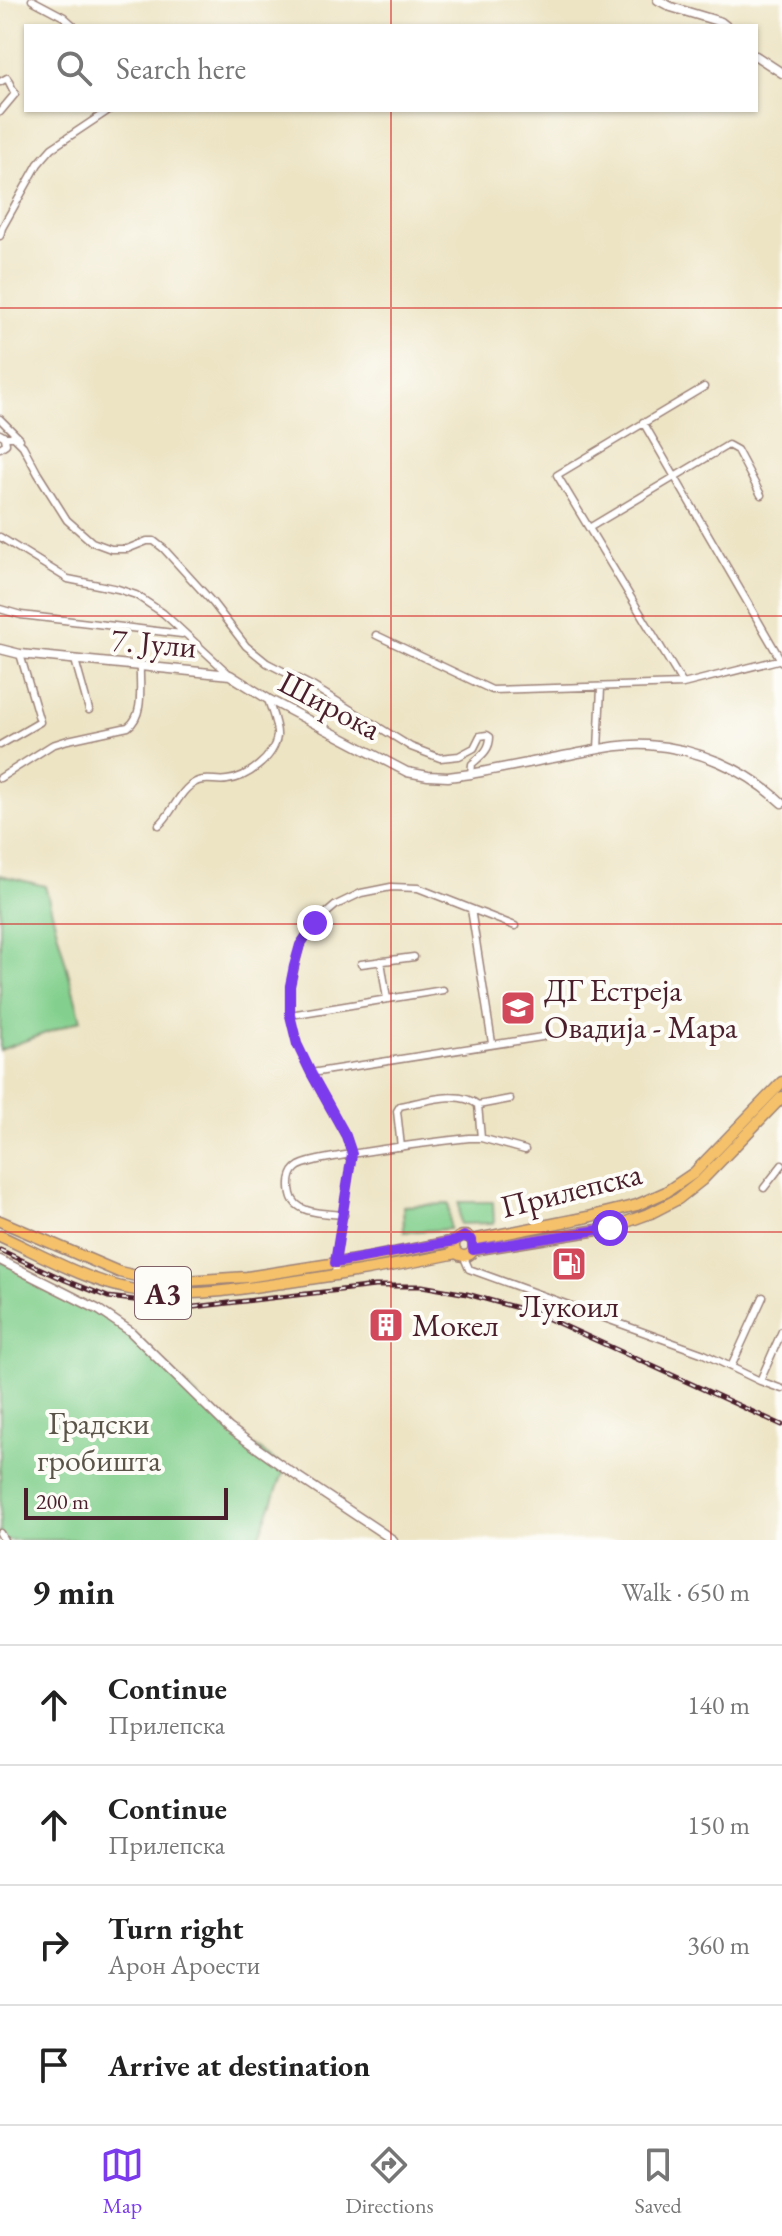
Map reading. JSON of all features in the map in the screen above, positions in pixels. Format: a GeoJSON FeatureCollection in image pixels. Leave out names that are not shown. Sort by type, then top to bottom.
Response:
{"type":"FeatureCollection","features":[{"type":"Feature","properties":{"kind":"main road","name":"Прилепска"},"geometry":{"type":"LineString","coordinates":[[0,1236],[97,1280],[158,1293],[208,1294],[400,1266],[637,1205],[666,1192],[694,1173],[782,1082]]}},
{"type":"Feature","properties":{"kind":"main road","name":"Прилепска"},"geometry":{"type":"LineString","coordinates":[[0,1221],[119,1272],[185,1281],[247,1277],[610,1228],[678,1199],[702,1180],[782,1097]]}},
{"type":"Feature","properties":{"kind":"street"},"geometry":{"type":"LineString","coordinates":[[32,0],[72,24]]}},
{"type":"Feature","properties":{"kind":"street"},"geometry":{"type":"LineString","coordinates":[[658,0],[724,24]]}},
{"type":"Feature","properties":{"kind":"street"},"geometry":{"type":"LineString","coordinates":[[758,57],[782,73]]}},
{"type":"Feature","properties":{"kind":"street"},"geometry":{"type":"LineString","coordinates":[[0,112],[15,94],[4,80]]}},
{"type":"Feature","properties":{"kind":"street"},"geometry":{"type":"LineString","coordinates":[[0,236],[38,164],[52,148],[106,112]]}},
{"type":"Feature","properties":{"kind":"street"},"geometry":{"type":"LineString","coordinates":[[683,684],[557,475],[704,387]]}},
{"type":"Feature","properties":{"kind":"street"},"geometry":{"type":"LineString","coordinates":[[0,419],[18,436],[67,520],[92,542],[111,549],[127,549],[154,541],[213,603],[246,646],[267,663],[314,687],[411,747],[440,758],[459,756],[474,748],[480,736],[487,735],[490,737],[487,750],[472,764],[471,774]]}},
{"type":"Feature","properties":{"kind":"street"},"geometry":{"type":"LineString","coordinates":[[376,635],[492,690],[683,684],[782,660],[643,422]]}},
{"type":"Feature","properties":{"kind":"street"},"geometry":{"type":"LineString","coordinates":[[2,435],[14,437],[23,446]]}},
{"type":"Feature","properties":{"kind":"street"},"geometry":{"type":"LineString","coordinates":[[0,448],[6,444],[2,435]]}},
{"type":"Feature","properties":{"kind":"street"},"geometry":{"type":"LineString","coordinates":[[589,528],[728,445],[737,450],[761,495]]}},
{"type":"Feature","properties":{"kind":"street","name":"Широка"},"geometry":{"type":"LineString","coordinates":[[0,537],[68,579],[136,595],[163,613],[230,675],[268,699],[407,772],[448,777],[598,749],[646,744],[682,749],[728,765],[781,800]]}},
{"type":"Feature","properties":{"kind":"street"},"geometry":{"type":"LineString","coordinates":[[0,609],[21,615],[184,634]]}},
{"type":"Feature","properties":{"kind":"street","name":"7. Јули"},"geometry":{"type":"LineString","coordinates":[[0,649],[20,654],[230,675]]}},
{"type":"Feature","properties":{"kind":"street"},"geometry":{"type":"LineString","coordinates":[[0,745],[40,722],[20,654]]}},
{"type":"Feature","properties":{"kind":"street","name":"7. Јули"},"geometry":{"type":"LineString","coordinates":[[75,660],[89,710]]}},
{"type":"Feature","properties":{"kind":"street"},"geometry":{"type":"LineString","coordinates":[[0,778],[52,745],[128,727],[136,722],[139,714],[140,665]]}},
{"type":"Feature","properties":{"kind":"street"},"geometry":{"type":"LineString","coordinates":[[598,749],[601,688]]}},
{"type":"Feature","properties":{"kind":"street"},"geometry":{"type":"LineString","coordinates":[[159,825],[194,783],[206,779],[229,780],[252,770],[264,759],[278,734],[268,699]]}},
{"type":"Feature","properties":{"kind":"street"},"geometry":{"type":"LineString","coordinates":[[336,1276],[335,1263],[352,1154],[346,1136],[297,1044],[290,1015],[290,986],[300,945],[315,923],[336,905],[361,893],[391,887],[418,888],[515,926]]}},
{"type":"Feature","properties":{"kind":"street"},"geometry":{"type":"LineString","coordinates":[[471,909],[492,1043]]}},
{"type":"Feature","properties":{"kind":"street"},"geometry":{"type":"LineString","coordinates":[[361,964],[414,957]]}},
{"type":"Feature","properties":{"kind":"street"},"geometry":{"type":"LineString","coordinates":[[381,961],[387,999]]}},
{"type":"Feature","properties":{"kind":"street"},"geometry":{"type":"LineString","coordinates":[[290,1015],[443,990]]}},
{"type":"Feature","properties":{"kind":"street"},"geometry":{"type":"LineString","coordinates":[[311,1073],[542,1037]]}},
{"type":"Feature","properties":{"kind":"street"},"geometry":{"type":"LineString","coordinates":[[401,1147],[397,1111],[400,1106],[457,1097],[470,1098],[478,1105],[481,1138]]}},
{"type":"Feature","properties":{"kind":"street"},"geometry":{"type":"LineString","coordinates":[[478,1105],[510,1099]]}},
{"type":"Feature","properties":{"kind":"street"},"geometry":{"type":"LineString","coordinates":[[344,1215],[302,1209],[296,1205],[291,1195],[290,1179],[299,1166],[352,1154],[481,1138],[525,1150]]}},
{"type":"Feature","properties":{"kind":"street"},"geometry":{"type":"LineString","coordinates":[[764,1188],[782,1165]]}},
{"type":"Feature","properties":{"kind":"street"},"geometry":{"type":"LineString","coordinates":[[464,1248],[469,1269],[704,1354],[782,1389]]}},
{"type":"Feature","properties":{"kind":"street"},"geometry":{"type":"LineString","coordinates":[[0,1260],[99,1310],[130,1331],[229,1428],[393,1540]]}},
{"type":"Feature","properties":{"kind":"street"},"geometry":{"type":"LineString","coordinates":[[731,1367],[763,1297]]}},
{"type":"Feature","properties":{"kind":"street"},"geometry":{"type":"LineString","coordinates":[[760,1381],[782,1331]]}},
{"type":"Feature","properties":{"kind":"street"},"geometry":{"type":"LineString","coordinates":[[0,1533],[4,1540]]}},
{"type":"Feature","properties":{"kind":"green space"},"geometry":{"type":"Polygon","coordinates":[[[0,875],[45,886],[81,1020],[0,1050],[0,875]]]}},
{"type":"Feature","properties":{"kind":"green space"},"geometry":{"type":"Polygon","coordinates":[[[459,1202],[493,1202],[494,1223],[460,1224],[459,1202]]]}},
{"type":"Feature","properties":{"kind":"green space"},"geometry":{"type":"Polygon","coordinates":[[[449,1204],[450,1229],[404,1232],[403,1206],[449,1204]]]}},
{"type":"Feature","properties":{"kind":"green space","name":"Градски гробишта"},"geometry":{"type":"Polygon","coordinates":[[[0,1260],[130,1331],[229,1428],[285,1468],[258,1540],[4,1540],[0,1533],[0,1260]]]}},
{"type":"Feature","properties":{"kind":"railway"},"geometry":{"type":"LineString","coordinates":[[0,1250],[108,1297],[194,1307],[375,1286],[422,1286],[467,1294],[536,1313],[782,1425]]}},
{"type":"Feature","properties":{"kind":"place","name":"ДГ Естреја Овадија - Мара"},"geometry":{"type":"Point","coordinates":[518,1008]}},
{"type":"Feature","properties":{"kind":"place","name":"Лукоил"},"geometry":{"type":"Point","coordinates":[569,1264]}},
{"type":"Feature","properties":{"kind":"place","name":"Мокел"},"geometry":{"type":"Point","coordinates":[386,1325]}},
{"type":"Feature","properties":{"kind":"route"},"geometry":{"type":"LineString","coordinates":[[315,923],[300,945],[294,966],[290,1015],[297,1044],[346,1136],[352,1154],[335,1263],[455,1241],[464,1236],[472,1240],[473,1250],[610,1228]]}}]}
